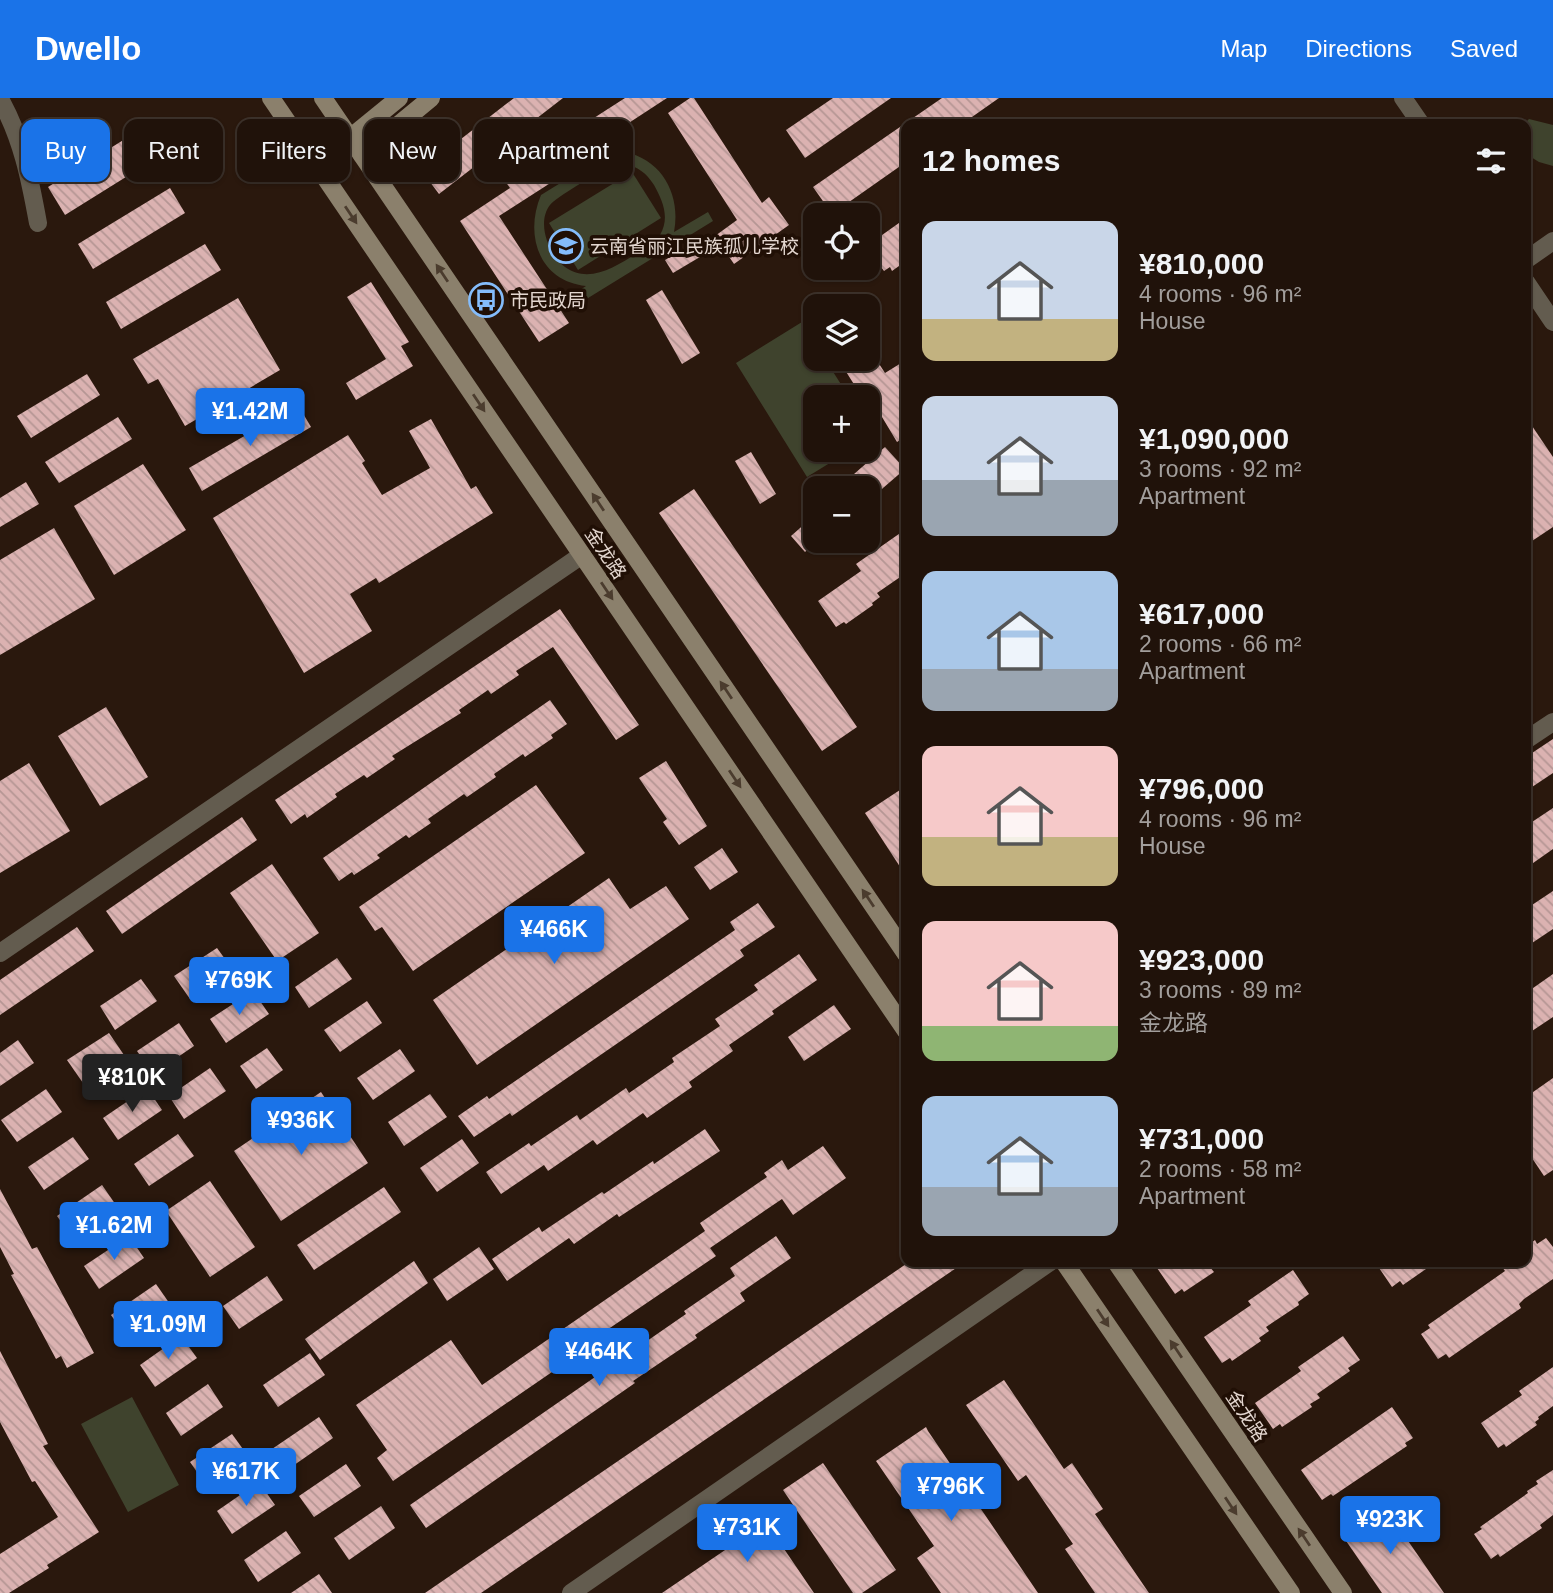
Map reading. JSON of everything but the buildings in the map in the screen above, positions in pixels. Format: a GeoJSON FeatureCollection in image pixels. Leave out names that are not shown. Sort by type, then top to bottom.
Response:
{"type":"FeatureCollection","features":[{"type":"Feature","properties":{"kind":"main road","name":"金龙路"},"geometry":{"type":"LineString","coordinates":[[271,98],[901,1024]]}},
{"type":"Feature","properties":{"kind":"main road","name":"金龙路"},"geometry":{"type":"LineString","coordinates":[[323,98],[337,119]]}},
{"type":"Feature","properties":{"kind":"main road"},"geometry":{"type":"LineString","coordinates":[[350,138],[399,98]]}},
{"type":"Feature","properties":{"kind":"main road"},"geometry":{"type":"LineString","coordinates":[[362,155],[431,98]]}},
{"type":"Feature","properties":{"kind":"main road","name":"金龙路"},"geometry":{"type":"LineString","coordinates":[[350,138],[901,947]]}},
{"type":"Feature","properties":{"kind":"main road"},"geometry":{"type":"LineString","coordinates":[[1067,1267],[1291,1593]]}},
{"type":"Feature","properties":{"kind":"main road","name":"金龙路"},"geometry":{"type":"LineString","coordinates":[[1119,1267],[1343,1593]]}},
{"type":"Feature","properties":{"kind":"street"},"geometry":{"type":"LineString","coordinates":[[1403,98],[1417,119]]}},
{"type":"Feature","properties":{"kind":"street"},"geometry":{"type":"LineString","coordinates":[[0,99],[23,149],[38,223]]}},
{"type":"Feature","properties":{"kind":"street"},"geometry":{"type":"LineString","coordinates":[[1531,257],[1553,242]]}},
{"type":"Feature","properties":{"kind":"street"},"geometry":{"type":"LineString","coordinates":[[1531,289],[1553,322]]}},
{"type":"Feature","properties":{"kind":"street"},"geometry":{"type":"LineString","coordinates":[[0,953],[582,555]]}},
{"type":"Feature","properties":{"kind":"street"},"geometry":{"type":"LineString","coordinates":[[1531,737],[1553,722]]}},
{"type":"Feature","properties":{"kind":"street"},"geometry":{"type":"LineString","coordinates":[[570,1593],[1042,1267]]}},
{"type":"Feature","properties":{"kind":"green space"},"geometry":{"type":"Polygon","coordinates":[[[1531,120],[1553,125],[1553,166],[1531,157],[1531,120]]]}},
{"type":"Feature","properties":{"kind":"green space"},"geometry":{"type":"Polygon","coordinates":[[[633,154],[650,163],[666,181],[675,205],[674,232],[708,212],[713,221],[567,311],[562,302],[586,286],[557,275],[547,266],[540,254],[534,225],[541,195],[562,182],[583,182],[550,205],[546,212],[544,229],[559,262],[574,272],[584,274],[604,271],[622,262],[653,243],[663,229],[665,216],[660,197],[645,174],[633,167],[633,154]]]}},
{"type":"Feature","properties":{"kind":"green space"},"geometry":{"type":"Polygon","coordinates":[[[633,174],[661,218],[578,270],[549,223],[616,182],[633,182],[633,174]]]}},
{"type":"Feature","properties":{"kind":"green space"},"geometry":{"type":"Polygon","coordinates":[[[802,322],[803,371],[833,371],[841,385],[803,385],[803,462],[831,462],[806,476],[736,363],[802,322]]]}},
{"type":"Feature","properties":{"kind":"green space"},"geometry":{"type":"Polygon","coordinates":[[[132,1397],[179,1485],[128,1512],[81,1424],[132,1397]]]}},
{"type":"Feature","properties":{"kind":"place","name":"云南省丽江民族孤儿学校"},"geometry":{"type":"Point","coordinates":[566,246]}},
{"type":"Feature","properties":{"kind":"place","name":"市民政局"},"geometry":{"type":"Point","coordinates":[486,300]}}]}
